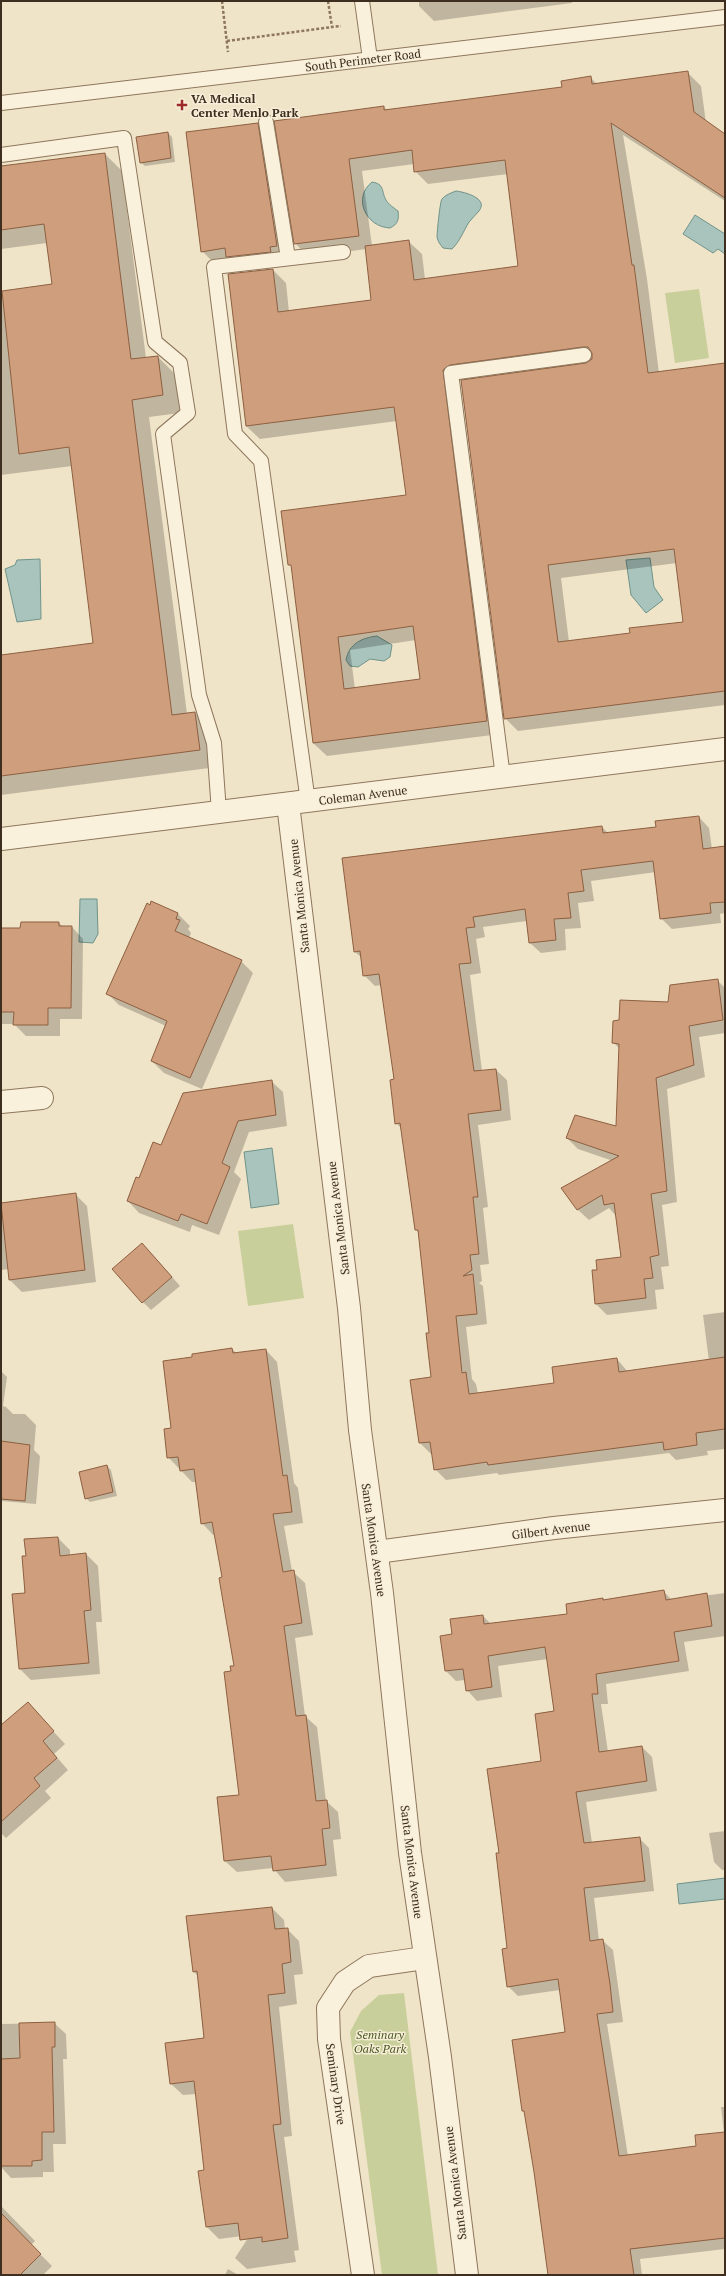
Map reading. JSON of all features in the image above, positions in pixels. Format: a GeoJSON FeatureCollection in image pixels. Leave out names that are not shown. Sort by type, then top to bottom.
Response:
{"type":"FeatureCollection","features":[{"type":"Feature","properties":{"kind":"street","name":"Coleman Avenue"},"geometry":{"type":"LineString","coordinates":[[1,839],[725,749]]}},
{"type":"Feature","properties":{"kind":"street","name":"Santa Monica Avenue"},"geometry":{"type":"LineString","coordinates":[[298,803],[361,1437],[377,1552],[410,1854],[424,1958],[440,2057],[467,2275]]}},
{"type":"Feature","properties":{"kind":"street"},"geometry":{"type":"LineString","coordinates":[[1,1102],[42,1098]]}},
{"type":"Feature","properties":{"kind":"street","name":"Gilbert Avenue"},"geometry":{"type":"LineString","coordinates":[[377,1552],[554,1528],[725,1510]]}},
{"type":"Feature","properties":{"kind":"street","name":"Seminary Drive"},"geometry":{"type":"LineString","coordinates":[[363,2275],[329,2038],[328,2008],[345,1982],[369,1966],[424,1958]]}},
{"type":"Feature","properties":{"kind":"lane"},"geometry":{"type":"LineString","coordinates":[[362,1],[370,59]]}},
{"type":"Feature","properties":{"kind":"lane","name":"South Perimeter Road"},"geometry":{"type":"LineString","coordinates":[[1,104],[725,17]]}},
{"type":"Feature","properties":{"kind":"lane"},"geometry":{"type":"LineString","coordinates":[[266,122],[288,258]]}},
{"type":"Feature","properties":{"kind":"lane"},"geometry":{"type":"LineString","coordinates":[[1,155],[124,138],[155,342],[180,363],[188,413],[163,434],[199,695],[214,743],[219,812]]}},
{"type":"Feature","properties":{"kind":"lane"},"geometry":{"type":"LineString","coordinates":[[298,803],[261,461],[235,434],[214,268],[343,252]]}},
{"type":"Feature","properties":{"kind":"lane"},"geometry":{"type":"LineString","coordinates":[[503,777],[451,373],[584,355]]}},
{"type":"Feature","properties":{"kind":"path"},"geometry":{"type":"LineString","coordinates":[[222,1],[228,59]]}},
{"type":"Feature","properties":{"kind":"path"},"geometry":{"type":"LineString","coordinates":[[227,41],[332,27]]}},
{"type":"Feature","properties":{"kind":"green space"},"geometry":{"type":"Polygon","coordinates":[[[699,289],[709,358],[675,363],[665,293],[699,289]]]}},
{"type":"Feature","properties":{"kind":"green space"},"geometry":{"type":"Polygon","coordinates":[[[293,1224],[304,1298],[248,1306],[238,1231],[293,1224]]]}},
{"type":"Feature","properties":{"kind":"green space","name":"Seminary Oaks Park"},"geometry":{"type":"Polygon","coordinates":[[[404,1993],[438,2275],[382,2275],[350,2032],[361,2011],[379,1995],[404,1993]]]}},
{"type":"Feature","properties":{"kind":"water"},"geometry":{"type":"Polygon","coordinates":[[[372,182],[381,186],[384,197],[391,206],[398,211],[397,221],[395,225],[390,228],[374,223],[364,211],[363,196],[366,189],[372,182]]]}},
{"type":"Feature","properties":{"kind":"water"},"geometry":{"type":"Polygon","coordinates":[[[456,191],[474,196],[481,203],[481,206],[479,211],[469,222],[455,246],[452,249],[443,248],[437,237],[441,201],[448,194],[456,191]]]}},
{"type":"Feature","properties":{"kind":"water"},"geometry":{"type":"Polygon","coordinates":[[[695,215],[725,234],[725,254],[718,249],[713,253],[683,234],[695,215]]]}},
{"type":"Feature","properties":{"kind":"water"},"geometry":{"type":"Polygon","coordinates":[[[650,558],[654,587],[663,600],[646,613],[631,595],[626,560],[650,558]]]}},
{"type":"Feature","properties":{"kind":"water"},"geometry":{"type":"Polygon","coordinates":[[[40,559],[41,619],[17,622],[5,569],[15,565],[17,560],[40,559]]]}},
{"type":"Feature","properties":{"kind":"water"},"geometry":{"type":"Polygon","coordinates":[[[377,636],[392,645],[390,657],[384,661],[370,659],[358,667],[350,666],[346,660],[353,646],[361,640],[377,636]]]}},
{"type":"Feature","properties":{"kind":"water"},"geometry":{"type":"Polygon","coordinates":[[[80,899],[97,899],[98,934],[93,943],[79,942],[80,899]]]}},
{"type":"Feature","properties":{"kind":"water"},"geometry":{"type":"Polygon","coordinates":[[[272,1148],[279,1204],[251,1208],[244,1152],[272,1148]]]}},
{"type":"Feature","properties":{"kind":"water"},"geometry":{"type":"Polygon","coordinates":[[[725,1878],[725,1899],[679,1904],[677,1884],[725,1878]]]}},
{"type":"Feature","properties":{"kind":"building"},"geometry":{"type":"Polygon","coordinates":[[[688,71],[694,112],[725,134],[725,198],[611,123],[632,265],[634,265],[648,373],[725,363],[725,691],[504,719],[461,380],[586,363],[592,359],[592,353],[588,347],[583,347],[450,365],[443,370],[487,721],[313,743],[291,565],[288,565],[281,511],[406,495],[394,407],[246,426],[228,274],[273,269],[278,312],[371,300],[365,246],[409,240],[414,280],[518,266],[505,160],[414,172],[412,150],[349,159],[359,236],[294,244],[274,121],[384,106],[384,110],[562,87],[561,81],[591,76],[592,84],[688,71]],[[674,549],[548,565],[558,642],[630,633],[629,628],[683,622],[674,549]],[[413,626],[338,637],[344,689],[420,679],[413,626]]]}},
{"type":"Feature","properties":{"kind":"building"},"geometry":{"type":"Polygon","coordinates":[[[258,123],[277,246],[270,247],[271,252],[226,257],[225,248],[201,252],[186,132],[258,123]]]}},
{"type":"Feature","properties":{"kind":"building"},"geometry":{"type":"Polygon","coordinates":[[[168,132],[171,158],[140,163],[136,137],[168,132]]]}},
{"type":"Feature","properties":{"kind":"building"},"geometry":{"type":"Polygon","coordinates":[[[105,153],[131,359],[158,356],[163,395],[132,400],[172,715],[195,712],[200,750],[1,776],[1,655],[93,643],[69,447],[19,454],[2,291],[52,284],[44,224],[1,230],[1,166],[105,153]]]}},
{"type":"Feature","properties":{"kind":"building"},"geometry":{"type":"Polygon","coordinates":[[[699,816],[703,849],[725,846],[725,902],[710,903],[711,913],[660,919],[653,861],[581,870],[584,891],[568,893],[571,918],[554,919],[556,940],[529,943],[525,909],[473,917],[475,927],[466,928],[471,963],[459,964],[474,1071],[496,1069],[501,1110],[468,1114],[478,1197],[473,1197],[479,1254],[470,1255],[472,1270],[463,1276],[473,1274],[477,1314],[456,1316],[462,1373],[466,1372],[469,1394],[554,1383],[552,1367],[617,1358],[619,1372],[725,1357],[725,1429],[696,1433],[697,1445],[664,1450],[663,1442],[488,1465],[487,1462],[434,1470],[430,1442],[419,1443],[410,1380],[431,1377],[426,1333],[429,1333],[418,1230],[415,1230],[400,1123],[395,1124],[390,1080],[394,1079],[379,974],[363,976],[360,951],[354,952],[342,858],[602,826],[603,833],[656,827],[655,821],[699,816]]]}},
{"type":"Feature","properties":{"kind":"building"},"geometry":{"type":"Polygon","coordinates":[[[151,901],[178,913],[176,919],[180,920],[175,931],[242,960],[190,1078],[151,1061],[167,1021],[106,994],[147,903],[150,905],[151,901]]]}},
{"type":"Feature","properties":{"kind":"building"},"geometry":{"type":"Polygon","coordinates":[[[21,922],[59,922],[59,926],[72,926],[71,1008],[48,1008],[48,1025],[13,1025],[14,1012],[1,1012],[1,928],[20,928],[21,922]]]}},
{"type":"Feature","properties":{"kind":"building"},"geometry":{"type":"Polygon","coordinates":[[[718,979],[723,1020],[689,1026],[694,1065],[656,1078],[667,1191],[651,1194],[659,1255],[650,1257],[653,1278],[644,1279],[646,1298],[595,1304],[592,1270],[597,1270],[596,1260],[621,1257],[614,1203],[604,1205],[602,1195],[577,1210],[561,1188],[619,1156],[566,1138],[575,1115],[616,1126],[619,1044],[612,1043],[613,1021],[619,1020],[620,1000],[668,1002],[670,985],[718,979]]]}},
{"type":"Feature","properties":{"kind":"building"},"geometry":{"type":"Polygon","coordinates":[[[272,1080],[276,1115],[238,1121],[222,1163],[230,1167],[207,1224],[181,1214],[178,1221],[127,1201],[136,1177],[139,1178],[153,1142],[161,1145],[183,1093],[272,1080]]]}},
{"type":"Feature","properties":{"kind":"building"},"geometry":{"type":"Polygon","coordinates":[[[76,1193],[85,1270],[9,1280],[1,1203],[76,1193]]]}},
{"type":"Feature","properties":{"kind":"building"},"geometry":{"type":"Polygon","coordinates":[[[142,1243],[172,1277],[142,1303],[112,1269],[142,1243]]]}},
{"type":"Feature","properties":{"kind":"building"},"geometry":{"type":"Polygon","coordinates":[[[232,1348],[233,1353],[266,1349],[283,1476],[287,1475],[292,1512],[273,1514],[283,1572],[294,1570],[302,1623],[284,1626],[296,1716],[306,1715],[316,1801],[327,1800],[330,1828],[322,1829],[326,1865],[273,1871],[271,1856],[224,1861],[217,1797],[239,1795],[224,1672],[231,1671],[230,1666],[234,1666],[219,1578],[222,1577],[212,1522],[201,1524],[194,1469],[180,1471],[178,1457],[167,1458],[164,1429],[171,1428],[163,1361],[192,1357],[192,1354],[232,1348]]]}},
{"type":"Feature","properties":{"kind":"building"},"geometry":{"type":"Polygon","coordinates":[[[1,1441],[30,1445],[25,1501],[1,1499],[1,1441]]]}},
{"type":"Feature","properties":{"kind":"building"},"geometry":{"type":"Polygon","coordinates":[[[107,1465],[113,1492],[85,1499],[79,1472],[107,1465]]]}},
{"type":"Feature","properties":{"kind":"building"},"geometry":{"type":"Polygon","coordinates":[[[58,1537],[60,1556],[86,1553],[91,1610],[84,1611],[89,1663],[19,1669],[12,1594],[25,1593],[22,1556],[26,1556],[24,1539],[58,1537]]]}},
{"type":"Feature","properties":{"kind":"building"},"geometry":{"type":"Polygon","coordinates":[[[664,1590],[666,1600],[707,1593],[712,1626],[674,1632],[679,1661],[596,1674],[598,1694],[592,1694],[599,1752],[642,1746],[647,1781],[576,1792],[584,1843],[640,1837],[645,1881],[584,1888],[590,1941],[603,1939],[610,1984],[613,2012],[597,2014],[619,2156],[696,2146],[695,2135],[725,2132],[725,2238],[630,2249],[634,2275],[548,2275],[534,2172],[524,2111],[522,2111],[512,2040],[565,2032],[558,1979],[507,1987],[502,1949],[507,1948],[496,1853],[499,1853],[487,1769],[541,1761],[535,1714],[554,1711],[545,1647],[488,1656],[492,1687],[466,1691],[463,1669],[445,1671],[440,1636],[452,1634],[450,1619],[483,1615],[484,1624],[567,1614],[566,1604],[603,1598],[603,1600],[664,1590]]]}},
{"type":"Feature","properties":{"kind":"building"},"geometry":{"type":"Polygon","coordinates":[[[28,1702],[54,1731],[43,1741],[57,1758],[34,1778],[40,1786],[1,1822],[1,1725],[28,1702]]]}},
{"type":"Feature","properties":{"kind":"building"},"geometry":{"type":"Polygon","coordinates":[[[272,1907],[275,1929],[288,1928],[291,1962],[282,1964],[285,1993],[268,1995],[281,2124],[273,2125],[288,2238],[262,2242],[262,2237],[240,2240],[238,2223],[206,2227],[198,2171],[204,2170],[194,2081],[170,2084],[165,2043],[204,2038],[197,1971],[193,1972],[186,1916],[272,1907]]]}},
{"type":"Feature","properties":{"kind":"building"},"geometry":{"type":"Polygon","coordinates":[[[55,2022],[55,2047],[52,2047],[54,2132],[42,2132],[42,2160],[32,2161],[32,2166],[1,2166],[1,2059],[20,2058],[19,2023],[55,2022]]]}},
{"type":"Feature","properties":{"kind":"building"},"geometry":{"type":"Polygon","coordinates":[[[1,2213],[41,2254],[20,2275],[1,2275],[1,2213]]]}},
{"type":"Feature","properties":{"kind":"place","name":"VA Medical Center Menlo Park"},"geometry":{"type":"Point","coordinates":[182,105]}}]}
